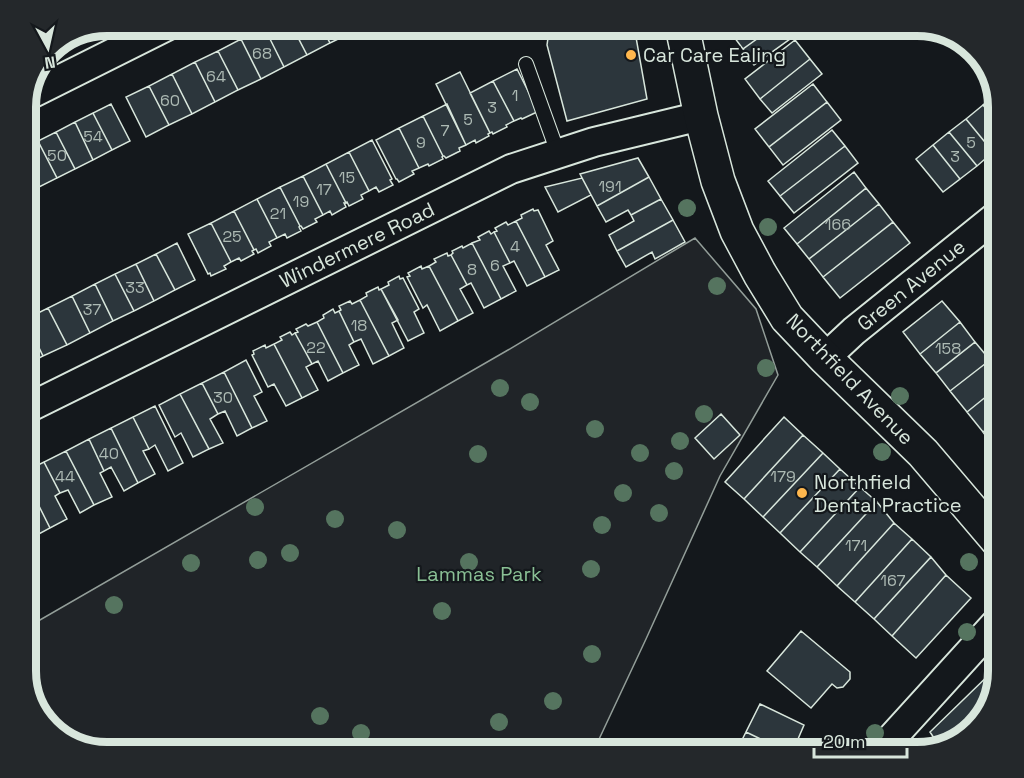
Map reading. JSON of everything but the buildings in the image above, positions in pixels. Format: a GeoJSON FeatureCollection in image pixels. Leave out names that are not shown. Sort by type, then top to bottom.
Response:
{"type":"FeatureCollection","features":[{"type":"Feature","properties":{"kind":"main road","name":"Northfield Avenue"},"geometry":{"type":"LineString","coordinates":[[684,36],[718,181],[737,231],[787,318],[923,453],[988,528]]}},
{"type":"Feature","properties":{"kind":"street"},"geometry":{"type":"LineString","coordinates":[[38,91],[147,36]]}},
{"type":"Feature","properties":{"kind":"street","name":"Windermere Road"},"geometry":{"type":"LineString","coordinates":[[36,404],[511,169],[594,142],[701,116]]}},
{"type":"Feature","properties":{"kind":"street","name":"Green Avenue"},"geometry":{"type":"LineString","coordinates":[[825,358],[854,331],[988,224]]}},
{"type":"Feature","properties":{"kind":"street"},"geometry":{"type":"LineString","coordinates":[[889,742],[988,633]]}},
{"type":"Feature","properties":{"kind":"lane"},"geometry":{"type":"LineString","coordinates":[[526,64],[558,153]]}},
{"type":"Feature","properties":{"kind":"green space","name":"Lammas Park"},"geometry":{"type":"Polygon","coordinates":[[[695,238],[756,309],[778,375],[720,476],[598,742],[107,742],[93,741],[75,735],[51,714],[38,690],[36,622],[508,350],[695,238]]]}},
{"type":"Feature","properties":{"kind":"place","name":"Car Care Ealing"},"geometry":{"type":"Point","coordinates":[631,55]}},
{"type":"Feature","properties":{"kind":"place","name":"Northfield Dental Practice"},"geometry":{"type":"Point","coordinates":[802,493]}}]}
